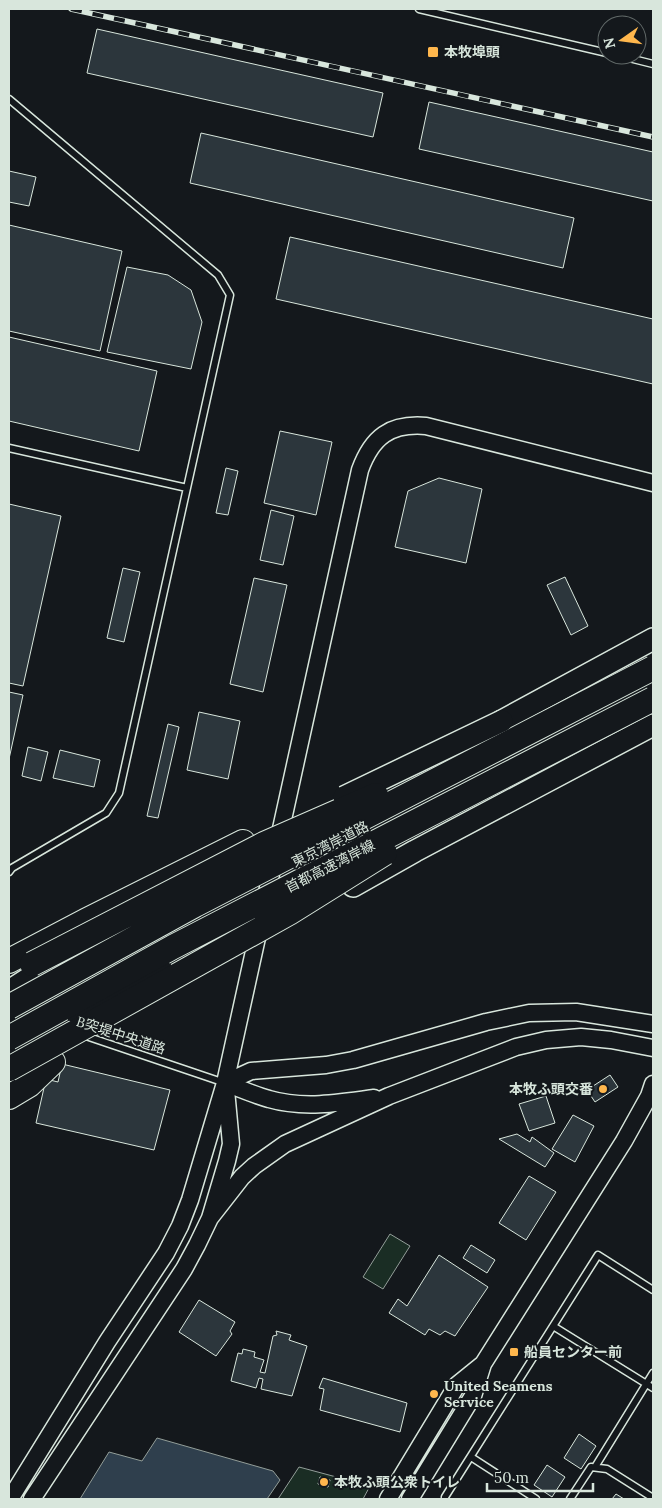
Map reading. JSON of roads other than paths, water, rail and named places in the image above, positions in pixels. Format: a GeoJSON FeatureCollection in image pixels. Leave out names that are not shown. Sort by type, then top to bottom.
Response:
{"type":"FeatureCollection","features":[{"type":"Feature","properties":{"kind":"highway"},"geometry":{"type":"LineString","coordinates":[[9,961],[255,836],[361,789],[502,721],[653,639]]}},
{"type":"Feature","properties":{"kind":"highway","name":"首都高速湾岸線"},"geometry":{"type":"LineString","coordinates":[[13,1018],[179,913],[653,668]]}},
{"type":"Feature","properties":{"kind":"highway","name":"東京湾岸道路"},"geometry":{"type":"LineString","coordinates":[[13,1018],[88,971],[653,677]]}},
{"type":"Feature","properties":{"kind":"highway","name":"東京湾岸道路"},"geometry":{"type":"LineString","coordinates":[[13,1018],[169,941],[653,691]]}},
{"type":"Feature","properties":{"kind":"highway","name":"首都高速湾岸線"},"geometry":{"type":"LineString","coordinates":[[9,1038],[173,947],[653,699]]}},
{"type":"Feature","properties":{"kind":"highway"},"geometry":{"type":"LineString","coordinates":[[9,976],[289,832],[545,724]]}},
{"type":"Feature","properties":{"kind":"highway"},"geometry":{"type":"LineString","coordinates":[[9,1087],[415,850],[541,785],[653,724]]}},
{"type":"Feature","properties":{"kind":"highway"},"geometry":{"type":"LineString","coordinates":[[9,1069],[289,914],[524,765]]}},
{"type":"Feature","properties":{"kind":"highway"},"geometry":{"type":"LineString","coordinates":[[9,991],[255,836]]}},
{"type":"Feature","properties":{"kind":"highway"},"geometry":{"type":"LineString","coordinates":[[9,1042],[353,886]]}},
{"type":"Feature","properties":{"kind":"highway"},"geometry":{"type":"LineString","coordinates":[[9,1097],[29,1085],[53,1062]]}},
{"type":"Feature","properties":{"kind":"street"},"geometry":{"type":"LineString","coordinates":[[13,1494],[107,1342],[166,1253],[180,1226],[198,1175],[225,1083],[360,470],[372,444],[394,429],[414,424],[653,483]]}},
{"type":"Feature","properties":{"kind":"street"},"geometry":{"type":"LineString","coordinates":[[225,1083],[251,1071],[346,1062],[493,1020],[529,1013],[576,1012],[653,1024]]}},
{"type":"Feature","properties":{"kind":"street"},"geometry":{"type":"LineString","coordinates":[[210,1218],[242,1177],[270,1154],[300,1136],[355,1113],[389,1096],[516,1047],[569,1037],[594,1038],[653,1048]]}},
{"type":"Feature","properties":{"kind":"street"},"geometry":{"type":"LineString","coordinates":[[225,1083],[270,1100],[306,1104],[327,1104],[389,1096]]}},
{"type":"Feature","properties":{"kind":"street"},"geometry":{"type":"LineString","coordinates":[[34,1497],[184,1269],[210,1218],[227,1162],[230,1144],[225,1083]]}},
{"type":"Feature","properties":{"kind":"street"},"geometry":{"type":"LineString","coordinates":[[410,1499],[473,1396],[483,1364],[624,1141],[649,1096],[653,1084]]}},
{"type":"Feature","properties":{"kind":"street"},"geometry":{"type":"LineString","coordinates":[[388,1499],[457,1385],[483,1364]]}},
{"type":"Feature","properties":{"kind":"lane"},"geometry":{"type":"LineString","coordinates":[[419,9],[430,10],[597,51]]}},
{"type":"Feature","properties":{"kind":"lane"},"geometry":{"type":"LineString","coordinates":[[9,99],[218,275],[230,296],[119,793],[106,812],[12,868],[9,872]]}},
{"type":"Feature","properties":{"kind":"lane"},"geometry":{"type":"LineString","coordinates":[[9,448],[186,488]]}},
{"type":"Feature","properties":{"kind":"lane"},"geometry":{"type":"LineString","coordinates":[[13,1018],[51,1026]]}},
{"type":"Feature","properties":{"kind":"lane","name":"B突堤中央道路"},"geometry":{"type":"LineString","coordinates":[[60,1029],[98,1038],[225,1083]]}},
{"type":"Feature","properties":{"kind":"lane"},"geometry":{"type":"LineString","coordinates":[[445,1497],[598,1255],[653,1290]]}},
{"type":"Feature","properties":{"kind":"lane"},"geometry":{"type":"LineString","coordinates":[[553,1326],[650,1386]]}},
{"type":"Feature","properties":{"kind":"lane"},"geometry":{"type":"LineString","coordinates":[[595,1467],[650,1386],[653,1373]]}},
{"type":"Feature","properties":{"kind":"lane"},"geometry":{"type":"LineString","coordinates":[[471,1457],[536,1499]]}},
{"type":"Feature","properties":{"kind":"lane"},"geometry":{"type":"LineString","coordinates":[[570,1499],[591,1467],[607,1469],[644,1496],[653,1498]]}},
{"type":"Feature","properties":{"kind":"water"},"geometry":{"type":"Polygon","coordinates":[[[157,1438],[273,1471],[280,1480],[267,1499],[80,1499],[109,1452],[142,1461],[157,1438]]]}},
{"type":"Feature","properties":{"kind":"railway"},"geometry":{"type":"LineString","coordinates":[[71,9],[653,137]]}},
{"type":"Feature","properties":{"kind":"place","name":"本牧埠頭"},"geometry":{"type":"Point","coordinates":[433,52]}},
{"type":"Feature","properties":{"kind":"place","name":"本牧ふ頭交番"},"geometry":{"type":"Point","coordinates":[603,1089]}},
{"type":"Feature","properties":{"kind":"place","name":"船員センター前"},"geometry":{"type":"Point","coordinates":[514,1352]}},
{"type":"Feature","properties":{"kind":"place","name":"United Seamens Service"},"geometry":{"type":"Point","coordinates":[434,1394]}},
{"type":"Feature","properties":{"kind":"place","name":"本牧ふ頭公衆トイレ"},"geometry":{"type":"Point","coordinates":[324,1482]}}]}
